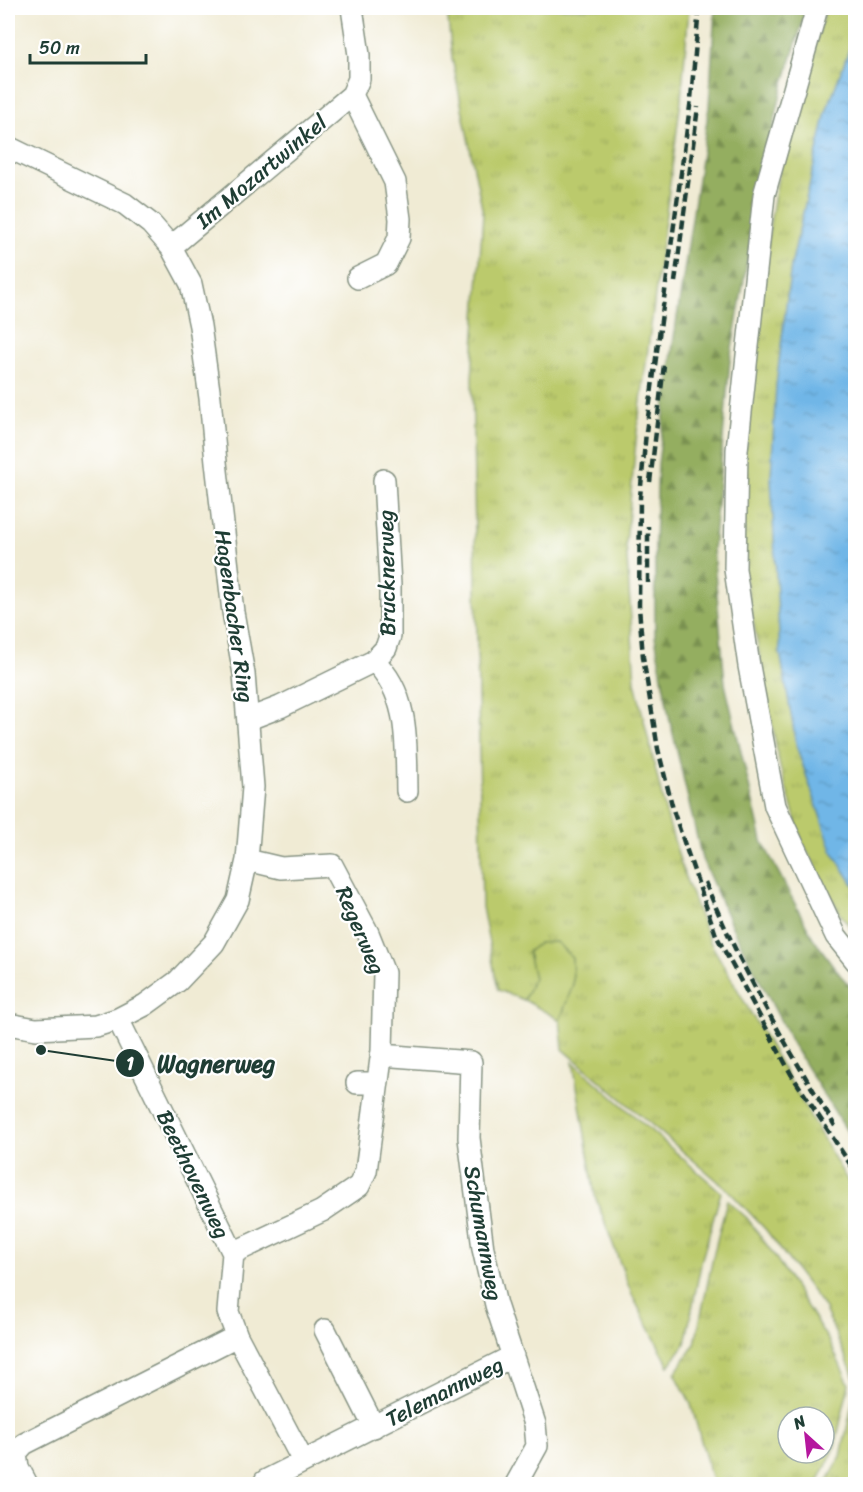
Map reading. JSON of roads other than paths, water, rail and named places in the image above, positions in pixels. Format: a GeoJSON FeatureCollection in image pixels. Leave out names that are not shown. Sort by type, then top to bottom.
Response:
{"type":"FeatureCollection","features":[{"type":"Feature","properties":{"kind":"street"},"geometry":{"type":"LineString","coordinates":[[352,8],[359,55],[359,79],[352,95]]}},
{"type":"Feature","properties":{"kind":"street"},"geometry":{"type":"LineString","coordinates":[[817,8],[764,195],[737,450],[735,569],[749,666],[775,806],[836,936],[855,960]]}},
{"type":"Feature","properties":{"kind":"street","name":"Im Mozartwinkel"},"geometry":{"type":"LineString","coordinates":[[171,247],[352,95],[395,182],[400,219],[399,238],[386,264],[358,278]]}},
{"type":"Feature","properties":{"kind":"street","name":"Hagenbacher Ring"},"geometry":{"type":"LineString","coordinates":[[8,147],[125,204],[151,224],[171,247],[191,284],[200,326],[210,398],[231,600],[249,719],[253,787],[247,860],[238,900],[214,943],[178,981],[145,1005],[118,1019],[92,1027],[36,1029],[8,1024]]}},
{"type":"Feature","properties":{"kind":"street","name":"Brucknerweg"},"geometry":{"type":"LineString","coordinates":[[249,719],[374,661],[386,648],[390,636],[390,585],[384,480]]}},
{"type":"Feature","properties":{"kind":"street","name":"Brucknerweg"},"geometry":{"type":"LineString","coordinates":[[374,661],[384,670],[402,704],[406,736],[407,791]]}},
{"type":"Feature","properties":{"kind":"street","name":"Regerweg"},"geometry":{"type":"LineString","coordinates":[[233,1253],[322,1211],[359,1186],[366,1171],[369,1151],[367,1083],[381,1055],[384,973],[368,933],[332,865],[281,868],[247,860]]}},
{"type":"Feature","properties":{"kind":"street","name":"Beethovenweg"},"geometry":{"type":"LineString","coordinates":[[118,1019],[233,1253],[228,1312],[237,1336],[303,1461]]}},
{"type":"Feature","properties":{"kind":"street","name":"Schumannweg"},"geometry":{"type":"LineString","coordinates":[[381,1055],[471,1062],[469,1138],[483,1250],[496,1305],[535,1424],[537,1446],[516,1485]]}},
{"type":"Feature","properties":{"kind":"street","name":"Telemannweg"},"geometry":{"type":"LineString","coordinates":[[325,1330],[374,1427]]}},
{"type":"Feature","properties":{"kind":"street"},"geometry":{"type":"LineString","coordinates":[[27,1485],[18,1467],[16,1453],[24,1444],[237,1336]]}},
{"type":"Feature","properties":{"kind":"street","name":"Telemannweg"},"geometry":{"type":"LineString","coordinates":[[303,1461],[513,1356]]}},
{"type":"Feature","properties":{"kind":"street"},"geometry":{"type":"LineString","coordinates":[[267,1485],[265,1481],[303,1461]]}},
{"type":"Feature","properties":{"kind":"water"},"geometry":{"type":"Polygon","coordinates":[[[855,34],[855,887],[833,853],[797,748],[780,652],[771,478],[776,386],[791,266],[826,112],[855,34]]]}},
{"type":"Feature","properties":{"kind":"railway"},"geometry":{"type":"LineString","coordinates":[[699,8],[691,99],[646,432],[640,497],[639,607],[643,657],[658,749],[674,813],[716,935],[791,1074],[856,1173]]}},
{"type":"Feature","properties":{"kind":"railway"},"geometry":{"type":"LineString","coordinates":[[675,282],[698,107]]}},
{"type":"Feature","properties":{"kind":"railway"},"geometry":{"type":"LineString","coordinates":[[650,482],[664,365]]}},
{"type":"Feature","properties":{"kind":"railway"},"geometry":{"type":"LineString","coordinates":[[648,526],[648,583]]}},
{"type":"Feature","properties":{"kind":"railway"},"geometry":{"type":"LineString","coordinates":[[705,882],[765,1007],[835,1126]]}},
{"type":"Feature","properties":{"kind":"place","name":"Wagnerweg"},"geometry":{"type":"Point","coordinates":[41,1050]}}]}
